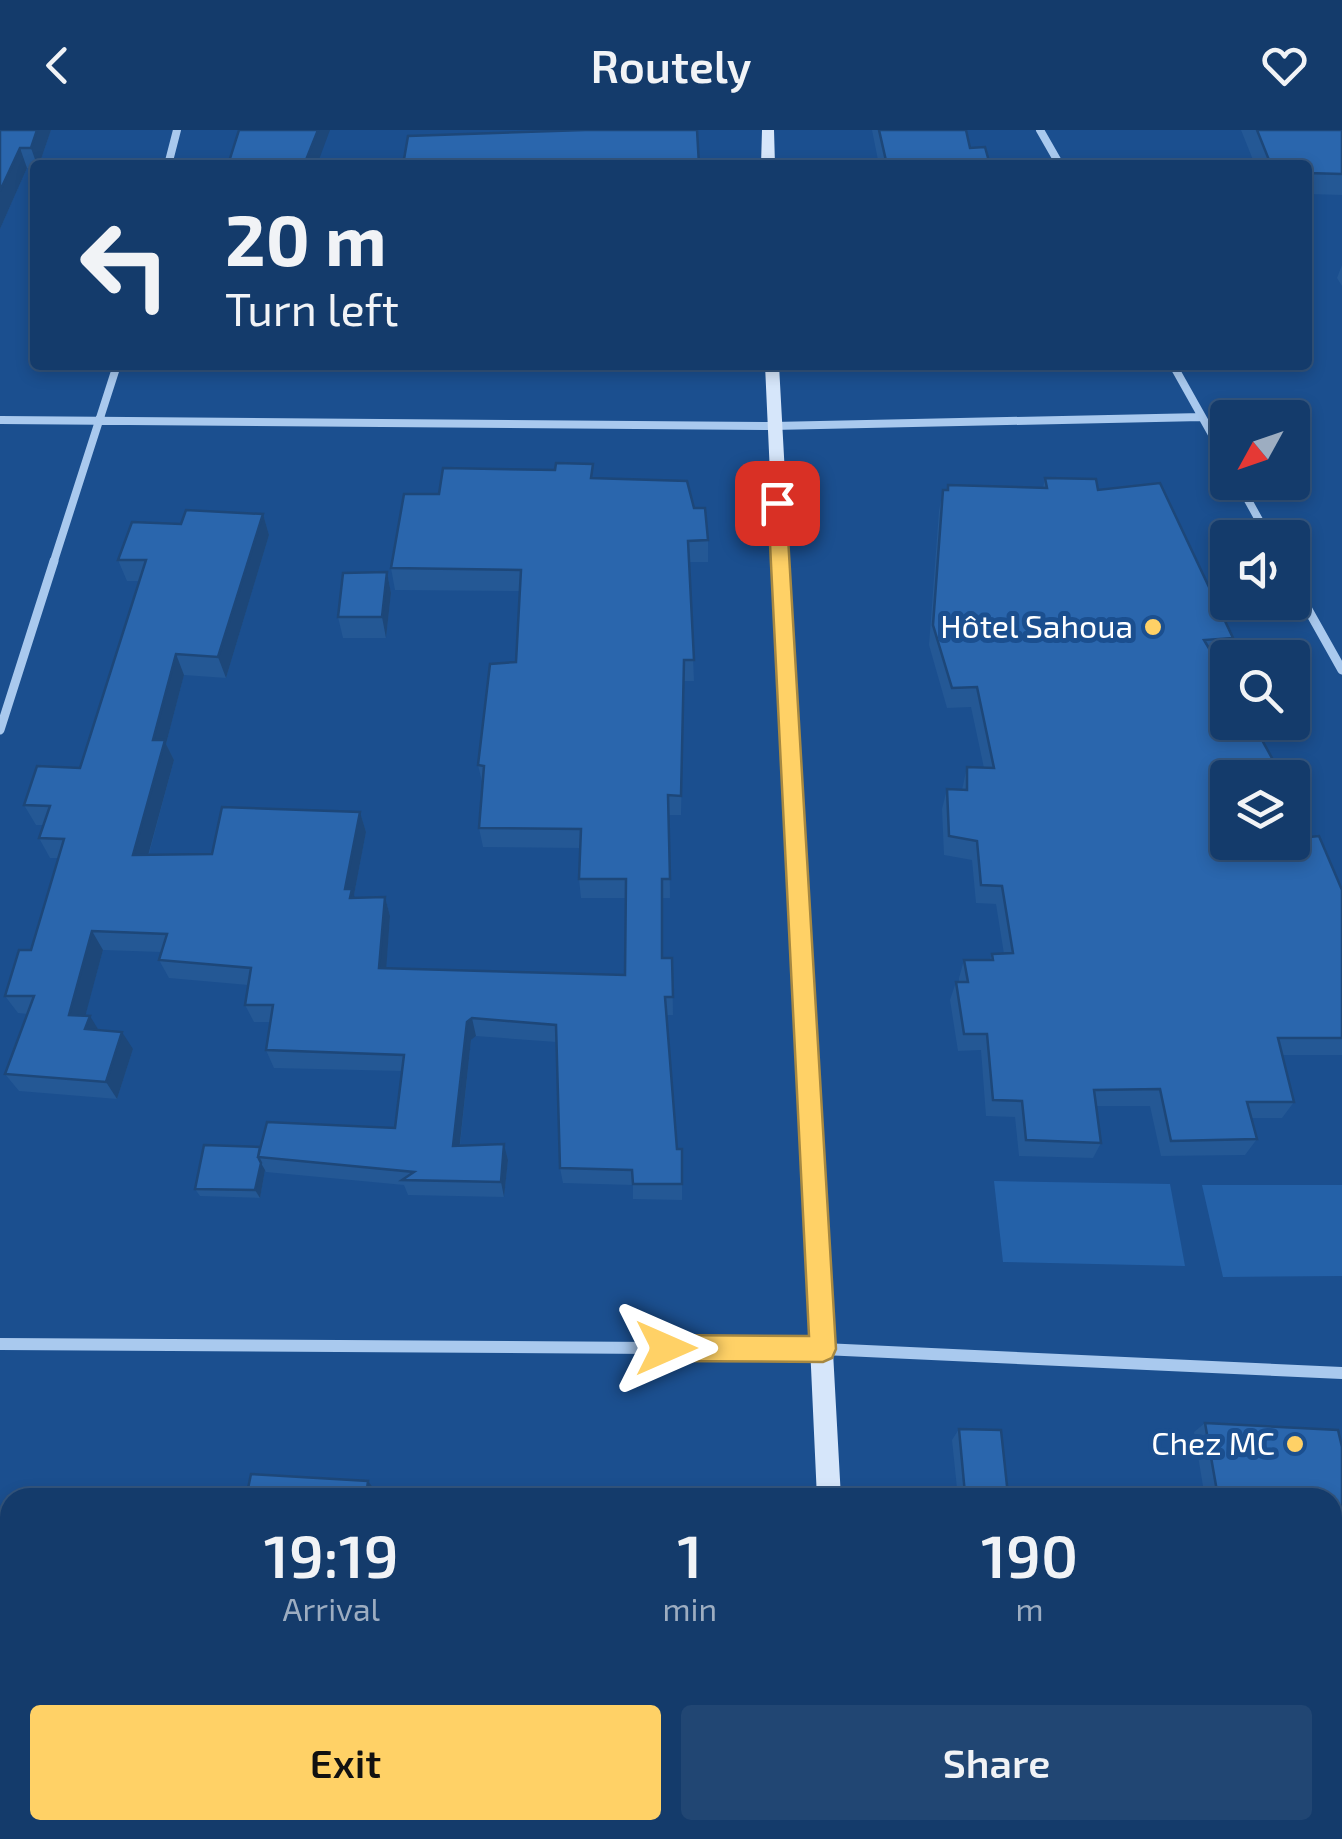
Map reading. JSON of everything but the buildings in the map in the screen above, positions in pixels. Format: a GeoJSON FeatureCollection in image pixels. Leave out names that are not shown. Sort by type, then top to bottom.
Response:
{"type":"FeatureCollection","features":[{"type":"Feature","properties":{"kind":"street"},"geometry":{"type":"LineString","coordinates":[[169,160],[177,130]]}},
{"type":"Feature","properties":{"kind":"street"},"geometry":{"type":"LineString","coordinates":[[768,130],[768,160]]}},
{"type":"Feature","properties":{"kind":"street"},"geometry":{"type":"LineString","coordinates":[[1040,130],[1057,160]]}},
{"type":"Feature","properties":{"kind":"street"},"geometry":{"type":"LineString","coordinates":[[0,730],[103,420],[116,370]]}},
{"type":"Feature","properties":{"kind":"street"},"geometry":{"type":"LineString","coordinates":[[772,370],[830,1488]]}},
{"type":"Feature","properties":{"kind":"street"},"geometry":{"type":"LineString","coordinates":[[1175,370],[1210,431]]}},
{"type":"Feature","properties":{"kind":"street"},"geometry":{"type":"LineString","coordinates":[[0,420],[773,426],[1202,417]]}},
{"type":"Feature","properties":{"kind":"street"},"geometry":{"type":"LineString","coordinates":[[1310,612],[1342,670]]}},
{"type":"Feature","properties":{"kind":"street"},"geometry":{"type":"LineString","coordinates":[[0,1344],[823,1349],[1342,1374]]}},
{"type":"Feature","properties":{"kind":"shaded area"},"geometry":{"type":"Polygon","coordinates":[[[994,1181],[1170,1184],[1185,1266],[1003,1262],[994,1181]]]}},
{"type":"Feature","properties":{"kind":"shaded area"},"geometry":{"type":"Polygon","coordinates":[[[1202,1185],[1342,1185],[1342,1276],[1223,1277],[1202,1185]]]}},
{"type":"Feature","properties":{"kind":"place","name":"Hôtel Sahoua"},"geometry":{"type":"Point","coordinates":[1153,627]}},
{"type":"Feature","properties":{"kind":"place","name":"Chez MC"},"geometry":{"type":"Point","coordinates":[1295,1444]}},
{"type":"Feature","properties":{"kind":"route"},"geometry":{"type":"LineString","coordinates":[[666,1348],[823,1349],[777,503]]}}]}
